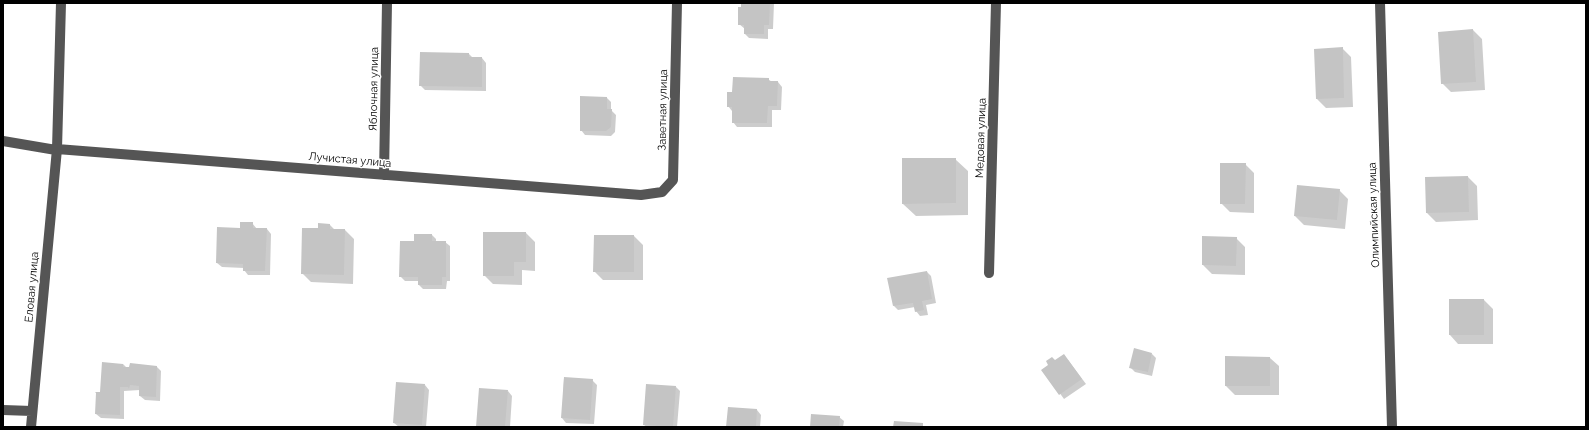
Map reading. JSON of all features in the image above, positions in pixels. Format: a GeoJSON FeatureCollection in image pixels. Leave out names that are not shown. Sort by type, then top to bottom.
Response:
{"type":"FeatureCollection","features":[{"type":"Feature","properties":{"kind":"street","name":"Еловая улица"},"geometry":{"type":"LineString","coordinates":[[31,427],[57,149],[61,3]]}},
{"type":"Feature","properties":{"kind":"street","name":"Яблочная улица"},"geometry":{"type":"LineString","coordinates":[[384,175],[387,3]]}},
{"type":"Feature","properties":{"kind":"street","name":"Заветная улица"},"geometry":{"type":"LineString","coordinates":[[641,195],[662,192],[673,180],[677,3]]}},
{"type":"Feature","properties":{"kind":"street","name":"Медовая улица"},"geometry":{"type":"LineString","coordinates":[[989,273],[996,3]]}},
{"type":"Feature","properties":{"kind":"street","name":"Олимпийская улица"},"geometry":{"type":"LineString","coordinates":[[1380,3],[1392,427]]}},
{"type":"Feature","properties":{"kind":"street","name":"Лучистая улица"},"geometry":{"type":"LineString","coordinates":[[3,141],[57,149],[641,195]]}},
{"type":"Feature","properties":{"kind":"street"},"geometry":{"type":"LineString","coordinates":[[3,410],[32,411]]}},
{"type":"Feature","properties":{"kind":"building"},"geometry":{"type":"Polygon","coordinates":[[[741,3],[770,3],[769,25],[764,25],[764,34],[744,34],[744,25],[738,25],[738,7],[741,7],[741,3]]]}},
{"type":"Feature","properties":{"kind":"building"},"geometry":{"type":"Polygon","coordinates":[[[1473,29],[1476,82],[1441,84],[1438,32],[1473,29]]]}},
{"type":"Feature","properties":{"kind":"building"},"geometry":{"type":"Polygon","coordinates":[[[1343,47],[1344,98],[1316,99],[1314,49],[1343,47]]]}},
{"type":"Feature","properties":{"kind":"building"},"geometry":{"type":"Polygon","coordinates":[[[420,52],[469,53],[469,57],[482,57],[482,87],[419,86],[420,52]]]}},
{"type":"Feature","properties":{"kind":"building"},"geometry":{"type":"Polygon","coordinates":[[[733,77],[769,78],[769,81],[778,81],[777,106],[768,106],[767,123],[732,123],[732,107],[727,107],[727,92],[732,92],[733,77]]]}},
{"type":"Feature","properties":{"kind":"building"},"geometry":{"type":"Polygon","coordinates":[[[580,96],[607,97],[607,109],[612,109],[611,127],[606,131],[580,131],[580,96]]]}},
{"type":"Feature","properties":{"kind":"building"},"geometry":{"type":"Polygon","coordinates":[[[902,158],[956,158],[956,203],[902,204],[902,158]]]}},
{"type":"Feature","properties":{"kind":"building"},"geometry":{"type":"Polygon","coordinates":[[[1220,163],[1246,163],[1245,204],[1220,204],[1220,163]]]}},
{"type":"Feature","properties":{"kind":"building"},"geometry":{"type":"Polygon","coordinates":[[[1468,176],[1469,212],[1426,213],[1425,177],[1468,176]]]}},
{"type":"Feature","properties":{"kind":"building"},"geometry":{"type":"Polygon","coordinates":[[[1297,185],[1340,189],[1337,220],[1294,216],[1297,185]]]}},
{"type":"Feature","properties":{"kind":"building"},"geometry":{"type":"Polygon","coordinates":[[[240,222],[253,222],[253,228],[267,228],[265,271],[243,271],[243,264],[216,263],[217,227],[240,228],[240,222]]]}},
{"type":"Feature","properties":{"kind":"building"},"geometry":{"type":"Polygon","coordinates":[[[318,223],[330,224],[330,229],[345,229],[344,275],[301,274],[302,228],[318,228],[318,223]]]}},
{"type":"Feature","properties":{"kind":"building"},"geometry":{"type":"Polygon","coordinates":[[[483,232],[526,232],[526,262],[514,262],[514,276],[483,276],[483,232]]]}},
{"type":"Feature","properties":{"kind":"building"},"geometry":{"type":"Polygon","coordinates":[[[414,234],[432,234],[432,241],[446,241],[446,277],[442,277],[442,285],[418,285],[418,277],[399,277],[400,241],[414,241],[414,234]]]}},
{"type":"Feature","properties":{"kind":"building"},"geometry":{"type":"Polygon","coordinates":[[[594,235],[634,235],[634,272],[593,272],[594,235]]]}},
{"type":"Feature","properties":{"kind":"building"},"geometry":{"type":"Polygon","coordinates":[[[1202,236],[1237,237],[1236,266],[1202,265],[1202,236]]]}},
{"type":"Feature","properties":{"kind":"building"},"geometry":{"type":"Polygon","coordinates":[[[927,271],[932,299],[922,301],[924,310],[915,312],[913,303],[893,306],[887,278],[927,271]]]}},
{"type":"Feature","properties":{"kind":"building"},"geometry":{"type":"Polygon","coordinates":[[[1449,299],[1484,299],[1484,335],[1449,335],[1449,299]]]}},
{"type":"Feature","properties":{"kind":"building"},"geometry":{"type":"Polygon","coordinates":[[[1134,348],[1152,353],[1148,372],[1129,368],[1134,348]]]}},
{"type":"Feature","properties":{"kind":"building"},"geometry":{"type":"Polygon","coordinates":[[[1064,354],[1082,379],[1059,395],[1041,370],[1048,365],[1046,361],[1052,357],[1055,360],[1064,354]]]}},
{"type":"Feature","properties":{"kind":"building"},"geometry":{"type":"Polygon","coordinates":[[[1225,356],[1270,357],[1270,386],[1225,386],[1225,356]]]}},
{"type":"Feature","properties":{"kind":"building"},"geometry":{"type":"Polygon","coordinates":[[[102,362],[123,364],[123,367],[129,367],[130,363],[157,366],[156,397],[139,396],[139,386],[130,385],[129,389],[128,387],[120,387],[120,415],[95,414],[95,392],[100,392],[102,362]]]}},
{"type":"Feature","properties":{"kind":"building"},"geometry":{"type":"Polygon","coordinates":[[[564,377],[593,379],[590,420],[561,418],[564,377]]]}},
{"type":"Feature","properties":{"kind":"building"},"geometry":{"type":"Polygon","coordinates":[[[396,382],[425,384],[422,425],[393,423],[396,382]]]}},
{"type":"Feature","properties":{"kind":"building"},"geometry":{"type":"Polygon","coordinates":[[[646,384],[676,386],[673,427],[643,425],[646,384]]]}},
{"type":"Feature","properties":{"kind":"building"},"geometry":{"type":"Polygon","coordinates":[[[479,388],[508,390],[505,427],[476,427],[479,388]]]}},
{"type":"Feature","properties":{"kind":"building"},"geometry":{"type":"Polygon","coordinates":[[[728,407],[757,409],[756,427],[726,427],[728,407]]]}},
{"type":"Feature","properties":{"kind":"building"},"geometry":{"type":"Polygon","coordinates":[[[811,414],[840,416],[839,427],[810,427],[811,414]]]}},
{"type":"Feature","properties":{"kind":"building"},"geometry":{"type":"Polygon","coordinates":[[[894,421],[923,423],[923,427],[893,427],[894,421]]]}}]}
